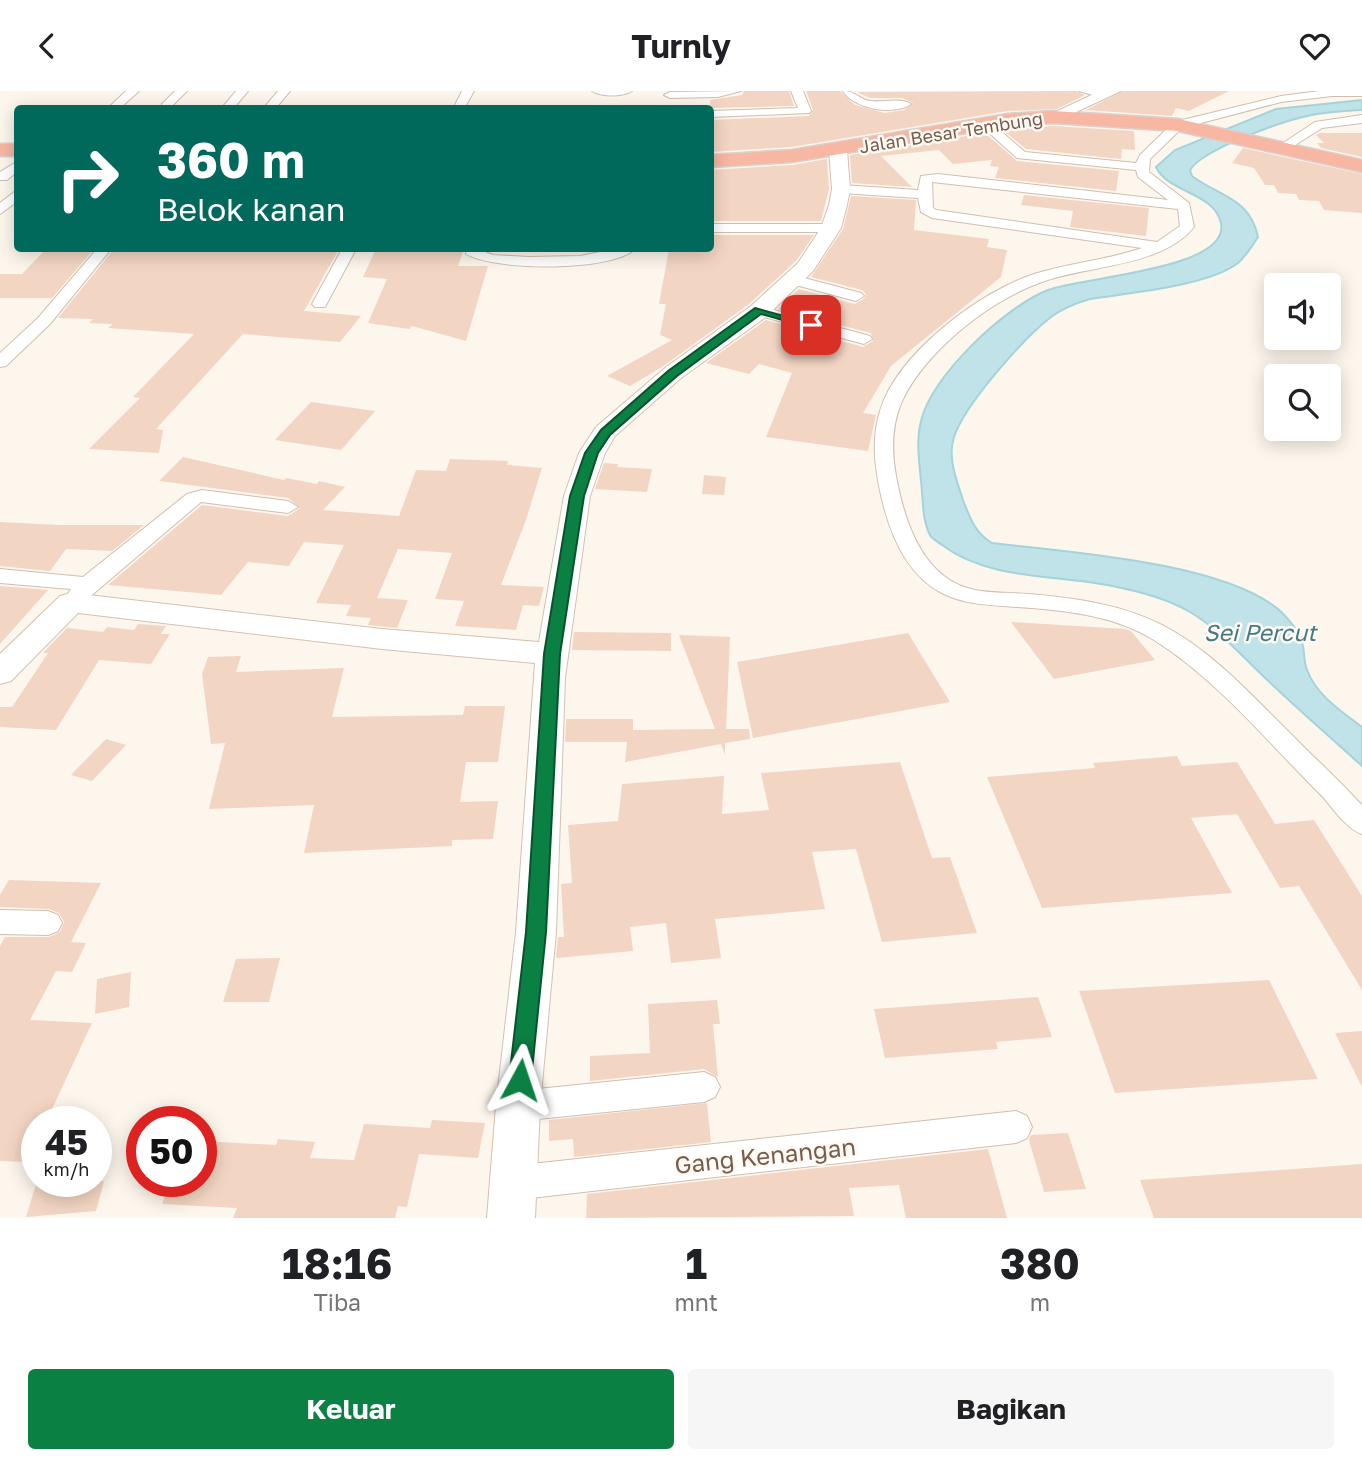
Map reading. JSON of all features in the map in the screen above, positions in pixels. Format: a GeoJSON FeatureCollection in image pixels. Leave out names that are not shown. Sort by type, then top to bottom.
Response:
{"type":"FeatureCollection","features":[{"type":"Feature","properties":{"kind":"highway","name":"Jalan Besar Tembung"},"geometry":{"type":"LineString","coordinates":[[714,161],[768,159],[838,150],[985,124],[1053,117],[1184,126],[1362,166]]}},
{"type":"Feature","properties":{"kind":"main road"},"geometry":{"type":"LineString","coordinates":[[1053,117],[1108,93]]}},
{"type":"Feature","properties":{"kind":"main road"},"geometry":{"type":"LineString","coordinates":[[511,1218],[518,1106],[536,932],[552,654],[577,496],[592,453],[605,432],[673,373],[759,310],[806,267],[831,229],[841,189],[838,150]]}},
{"type":"Feature","properties":{"kind":"main road"},"geometry":{"type":"LineString","coordinates":[[0,673],[80,593],[382,639],[552,654]]}},
{"type":"Feature","properties":{"kind":"street"},"geometry":{"type":"LineString","coordinates":[[117,105],[133,91]]}},
{"type":"Feature","properties":{"kind":"street"},"geometry":{"type":"LineString","coordinates":[[167,105],[181,91]]}},
{"type":"Feature","properties":{"kind":"street"},"geometry":{"type":"LineString","coordinates":[[230,105],[242,91]]}},
{"type":"Feature","properties":{"kind":"street"},"geometry":{"type":"LineString","coordinates":[[272,105],[284,91]]}},
{"type":"Feature","properties":{"kind":"street"},"geometry":{"type":"LineString","coordinates":[[598,91],[625,91]]}},
{"type":"Feature","properties":{"kind":"street"},"geometry":{"type":"LineString","coordinates":[[654,91],[718,94],[735,91]]}},
{"type":"Feature","properties":{"kind":"street"},"geometry":{"type":"LineString","coordinates":[[714,114],[806,111],[797,91]]}},
{"type":"Feature","properties":{"kind":"street"},"geometry":{"type":"LineString","coordinates":[[849,91],[852,98],[879,118]]}},
{"type":"Feature","properties":{"kind":"street"},"geometry":{"type":"LineString","coordinates":[[1085,91],[1108,93]]}},
{"type":"Feature","properties":{"kind":"street"},"geometry":{"type":"LineString","coordinates":[[1219,114],[1256,91]]}},
{"type":"Feature","properties":{"kind":"street"},"geometry":{"type":"LineString","coordinates":[[1362,93],[1306,96],[1219,114],[1184,126],[1144,158],[1141,167],[1143,174],[1184,206],[1186,227],[1180,236],[1117,259],[1045,276],[1012,289],[976,312],[932,348],[897,389],[882,437],[895,517],[906,543],[923,566],[943,585],[959,593],[977,597],[1101,610],[1155,631],[1199,660],[1250,708],[1362,824]]}},
{"type":"Feature","properties":{"kind":"street"},"geometry":{"type":"LineString","coordinates":[[860,102],[905,104]]}},
{"type":"Feature","properties":{"kind":"street"},"geometry":{"type":"LineString","coordinates":[[1274,148],[1319,125],[1362,119]]}},
{"type":"Feature","properties":{"kind":"street"},"geometry":{"type":"LineString","coordinates":[[985,124],[1021,155],[1141,167]]}},
{"type":"Feature","properties":{"kind":"street"},"geometry":{"type":"LineString","coordinates":[[1158,245],[938,216],[926,209],[926,179],[935,177],[1184,206]]}},
{"type":"Feature","properties":{"kind":"street"},"geometry":{"type":"LineString","coordinates":[[841,189],[924,194]]}},
{"type":"Feature","properties":{"kind":"street"},"geometry":{"type":"LineString","coordinates":[[0,210],[14,197]]}},
{"type":"Feature","properties":{"kind":"street"},"geometry":{"type":"LineString","coordinates":[[714,228],[831,229]]}},
{"type":"Feature","properties":{"kind":"street"},"geometry":{"type":"LineString","coordinates":[[0,362],[44,321],[102,252]]}},
{"type":"Feature","properties":{"kind":"street"},"geometry":{"type":"LineString","coordinates":[[320,304],[347,252]]}},
{"type":"Feature","properties":{"kind":"street"},"geometry":{"type":"LineString","coordinates":[[463,266],[470,252]]}},
{"type":"Feature","properties":{"kind":"street"},"geometry":{"type":"LineString","coordinates":[[475,252],[488,259],[571,260],[595,258],[617,252]]}},
{"type":"Feature","properties":{"kind":"street"},"geometry":{"type":"LineString","coordinates":[[793,280],[856,296]]}},
{"type":"Feature","properties":{"kind":"street"},"geometry":{"type":"LineString","coordinates":[[759,310],[864,339]]}},
{"type":"Feature","properties":{"kind":"street"},"geometry":{"type":"LineString","coordinates":[[0,576],[80,593],[194,498],[202,496],[288,507]]}},
{"type":"Feature","properties":{"kind":"street"},"geometry":{"type":"LineString","coordinates":[[0,922],[48,923]]}},
{"type":"Feature","properties":{"kind":"street"},"geometry":{"type":"LineString","coordinates":[[518,1106],[704,1087]]}},
{"type":"Feature","properties":{"kind":"street","name":"Gang Kenangan"},"geometry":{"type":"LineString","coordinates":[[513,1183],[1016,1127]]}},
{"type":"Feature","properties":{"kind":"water","name":"Sei Percut"},"geometry":{"type":"Polygon","coordinates":[[[1362,100],[1362,110],[1295,119],[1244,137],[1198,162],[1190,170],[1192,176],[1241,206],[1254,224],[1258,237],[1244,257],[1225,271],[1208,277],[1167,287],[1090,299],[1056,314],[1026,340],[982,390],[954,437],[952,461],[971,519],[981,535],[992,543],[1100,555],[1182,570],[1252,593],[1278,609],[1291,622],[1301,638],[1306,666],[1317,688],[1362,727],[1362,766],[1218,633],[1181,607],[1122,588],[1002,571],[961,557],[935,540],[927,529],[924,516],[918,443],[921,421],[939,384],[992,327],[1031,298],[1065,285],[1179,261],[1203,251],[1218,239],[1221,223],[1217,213],[1210,205],[1162,176],[1156,167],[1175,150],[1276,109],[1362,100]]]}},
{"type":"Feature","properties":{"kind":"building"},"geometry":{"type":"Polygon","coordinates":[[[744,91],[789,91],[794,106],[714,108],[714,105],[710,105],[710,100],[742,95],[744,91]]]}},
{"type":"Feature","properties":{"kind":"building"},"geometry":{"type":"Polygon","coordinates":[[[806,91],[840,91],[855,105],[885,113],[904,110],[913,103],[902,98],[870,98],[857,92],[1076,91],[1085,95],[1057,109],[1008,111],[792,147],[714,152],[714,120],[809,116],[813,110],[806,91]]]}},
{"type":"Feature","properties":{"kind":"building"},"geometry":{"type":"Polygon","coordinates":[[[1123,91],[1229,91],[1189,111],[1176,108],[1172,116],[1086,110],[1123,91]]]}},
{"type":"Feature","properties":{"kind":"building"},"geometry":{"type":"Polygon","coordinates":[[[1053,126],[1134,131],[1135,150],[1122,149],[1121,159],[1026,149],[1003,130],[1053,126]]]}},
{"type":"Feature","properties":{"kind":"building"},"geometry":{"type":"Polygon","coordinates":[[[985,133],[1017,161],[1119,171],[1116,191],[995,178],[999,167],[990,166],[992,160],[953,164],[939,150],[881,156],[912,187],[852,183],[850,155],[985,133]]]}},
{"type":"Feature","properties":{"kind":"building"},"geometry":{"type":"Polygon","coordinates":[[[1362,133],[1362,157],[1321,148],[1317,143],[1324,143],[1316,135],[1362,133]]]}},
{"type":"Feature","properties":{"kind":"building"},"geometry":{"type":"Polygon","coordinates":[[[1243,148],[1362,174],[1362,213],[1324,210],[1319,201],[1299,200],[1296,194],[1278,193],[1274,185],[1265,185],[1254,168],[1232,163],[1243,148]]]}},
{"type":"Feature","properties":{"kind":"building"},"geometry":{"type":"Polygon","coordinates":[[[827,159],[829,189],[821,221],[714,221],[714,170],[792,165],[827,159]]]}},
{"type":"Feature","properties":{"kind":"building"},"geometry":{"type":"Polygon","coordinates":[[[1024,195],[1149,208],[1146,236],[1070,227],[1073,211],[1021,205],[1024,195]]]}},
{"type":"Feature","properties":{"kind":"building"},"geometry":{"type":"Polygon","coordinates":[[[851,196],[916,200],[914,230],[989,239],[987,247],[1007,250],[1001,277],[891,366],[863,413],[876,415],[868,451],[766,437],[792,373],[759,364],[749,374],[706,363],[766,320],[863,347],[873,341],[871,333],[778,309],[799,289],[855,304],[865,298],[866,294],[862,290],[811,277],[843,229],[851,196]]]}},
{"type":"Feature","properties":{"kind":"building"},"geometry":{"type":"Polygon","coordinates":[[[714,235],[814,235],[796,261],[749,304],[662,367],[630,386],[607,376],[672,340],[660,335],[666,304],[659,304],[668,252],[714,252],[714,235]]]}},
{"type":"Feature","properties":{"kind":"building"},"geometry":{"type":"Polygon","coordinates":[[[43,252],[91,252],[52,298],[0,298],[0,274],[22,274],[43,252]]]}},
{"type":"Feature","properties":{"kind":"building"},"geometry":{"type":"Polygon","coordinates":[[[112,252],[337,252],[304,311],[361,316],[340,342],[243,334],[156,429],[163,430],[159,453],[89,449],[140,398],[133,397],[194,334],[108,328],[113,324],[89,323],[93,319],[58,318],[112,252]]]}},
{"type":"Feature","properties":{"kind":"building"},"geometry":{"type":"Polygon","coordinates":[[[375,252],[463,252],[458,266],[488,266],[466,341],[412,326],[409,329],[368,323],[387,279],[363,277],[375,252]]]}},
{"type":"Feature","properties":{"kind":"building"},"geometry":{"type":"Polygon","coordinates":[[[311,402],[375,411],[341,450],[275,440],[311,402]]]}},
{"type":"Feature","properties":{"kind":"building"},"geometry":{"type":"Polygon","coordinates":[[[183,457],[284,480],[286,478],[317,484],[319,481],[345,487],[323,510],[399,516],[416,470],[446,471],[450,459],[508,461],[507,465],[542,468],[501,585],[544,587],[539,606],[523,605],[516,630],[455,626],[464,601],[435,599],[452,553],[398,549],[377,598],[408,600],[397,628],[368,625],[371,618],[346,616],[351,605],[316,603],[344,545],[304,542],[289,566],[248,562],[221,595],[108,585],[202,505],[288,516],[300,508],[288,498],[159,481],[183,457]]]}},
{"type":"Feature","properties":{"kind":"building"},"geometry":{"type":"Polygon","coordinates":[[[604,463],[618,464],[617,467],[652,469],[647,492],[595,489],[604,463]]]}},
{"type":"Feature","properties":{"kind":"building"},"geometry":{"type":"Polygon","coordinates":[[[704,475],[726,477],[724,495],[702,494],[704,475]]]}},
{"type":"Feature","properties":{"kind":"building"},"geometry":{"type":"Polygon","coordinates":[[[0,522],[144,525],[112,551],[66,549],[50,571],[0,566],[0,522]]]}},
{"type":"Feature","properties":{"kind":"building"},"geometry":{"type":"Polygon","coordinates":[[[0,586],[48,590],[0,644],[0,586]]]}},
{"type":"Feature","properties":{"kind":"building"},"geometry":{"type":"Polygon","coordinates":[[[1011,622],[1125,629],[1131,631],[1155,660],[1054,679],[1011,622]]]}},
{"type":"Feature","properties":{"kind":"building"},"geometry":{"type":"Polygon","coordinates":[[[138,624],[166,626],[161,634],[170,634],[151,664],[99,660],[56,730],[0,727],[0,707],[12,707],[48,653],[43,653],[67,628],[103,632],[107,627],[134,630],[138,624]]]}},
{"type":"Feature","properties":{"kind":"building"},"geometry":{"type":"Polygon","coordinates":[[[574,632],[671,633],[671,651],[572,650],[574,632]]]}},
{"type":"Feature","properties":{"kind":"building"},"geometry":{"type":"Polygon","coordinates":[[[908,633],[950,702],[753,738],[737,662],[908,633]]]}},
{"type":"Feature","properties":{"kind":"building"},"geometry":{"type":"Polygon","coordinates":[[[679,635],[730,637],[726,729],[749,729],[750,739],[725,743],[725,755],[721,744],[625,762],[627,742],[565,742],[566,719],[633,719],[633,730],[715,729],[679,635]]]}},
{"type":"Feature","properties":{"kind":"building"},"geometry":{"type":"Polygon","coordinates":[[[241,656],[236,672],[344,668],[332,717],[463,715],[465,706],[505,706],[498,762],[466,762],[460,802],[498,801],[493,839],[452,840],[452,846],[304,853],[314,805],[209,809],[225,743],[211,744],[202,674],[208,657],[241,656]]]}},
{"type":"Feature","properties":{"kind":"building"},"geometry":{"type":"Polygon","coordinates":[[[106,739],[126,745],[92,781],[71,775],[106,739]]]}},
{"type":"Feature","properties":{"kind":"building"},"geometry":{"type":"Polygon","coordinates":[[[1177,756],[1182,766],[1237,762],[1275,824],[1314,820],[1362,896],[1362,990],[1299,886],[1280,888],[1237,814],[1191,818],[1232,893],[1042,908],[987,777],[1095,768],[1093,763],[1177,756]]]}},
{"type":"Feature","properties":{"kind":"building"},"geometry":{"type":"Polygon","coordinates":[[[900,762],[932,858],[950,857],[977,933],[882,942],[856,849],[812,852],[825,909],[715,919],[721,958],[671,963],[666,923],[630,927],[633,951],[556,958],[558,937],[564,937],[561,884],[572,883],[568,825],[618,821],[622,784],[724,776],[722,814],[769,810],[761,773],[900,762]]]}},
{"type":"Feature","properties":{"kind":"building"},"geometry":{"type":"Polygon","coordinates":[[[9,880],[101,883],[71,942],[86,943],[72,972],[56,971],[30,1020],[92,1023],[53,1106],[21,1106],[21,1162],[0,1161],[0,946],[5,937],[49,937],[60,932],[64,922],[59,913],[49,909],[0,907],[0,895],[9,880]]]}},
{"type":"Feature","properties":{"kind":"building"},"geometry":{"type":"Polygon","coordinates":[[[280,958],[269,1002],[223,1002],[236,959],[280,958]]]}},
{"type":"Feature","properties":{"kind":"building"},"geometry":{"type":"Polygon","coordinates":[[[131,972],[129,1007],[95,1014],[97,979],[131,972]]]}},
{"type":"Feature","properties":{"kind":"building"},"geometry":{"type":"Polygon","coordinates":[[[1269,980],[1318,1079],[1115,1093],[1079,991],[1269,980]]]}},
{"type":"Feature","properties":{"kind":"building"},"geometry":{"type":"Polygon","coordinates":[[[1038,997],[1052,1037],[996,1042],[998,1049],[885,1058],[874,1009],[1038,997]]]}},
{"type":"Feature","properties":{"kind":"building"},"geometry":{"type":"Polygon","coordinates":[[[717,1000],[720,1024],[713,1024],[718,1077],[704,1069],[590,1081],[590,1056],[650,1053],[648,1004],[717,1000]]]}},
{"type":"Feature","properties":{"kind":"building"},"geometry":{"type":"Polygon","coordinates":[[[1362,1031],[1362,1087],[1335,1033],[1362,1031]]]}},
{"type":"Feature","properties":{"kind":"building"},"geometry":{"type":"Polygon","coordinates":[[[707,1103],[711,1142],[574,1157],[573,1139],[549,1141],[549,1120],[707,1103]]]}},
{"type":"Feature","properties":{"kind":"building"},"geometry":{"type":"Polygon","coordinates":[[[432,1120],[485,1123],[478,1158],[419,1154],[407,1207],[398,1206],[395,1218],[233,1218],[237,1208],[162,1204],[164,1197],[217,1197],[217,1142],[276,1145],[278,1139],[315,1142],[310,1158],[354,1160],[364,1124],[430,1128],[432,1120]]]}},
{"type":"Feature","properties":{"kind":"building"},"geometry":{"type":"Polygon","coordinates":[[[1068,1133],[1086,1189],[1044,1192],[1029,1140],[1031,1135],[1068,1133]]]}},
{"type":"Feature","properties":{"kind":"building"},"geometry":{"type":"Polygon","coordinates":[[[988,1149],[1007,1218],[906,1218],[899,1185],[849,1188],[854,1216],[586,1218],[587,1194],[988,1149]]]}},
{"type":"Feature","properties":{"kind":"building"},"geometry":{"type":"Polygon","coordinates":[[[1362,1164],[1362,1218],[1154,1218],[1140,1180],[1362,1164]]]}},
{"type":"Feature","properties":{"kind":"building"},"geometry":{"type":"Polygon","coordinates":[[[32,1197],[100,1197],[96,1211],[26,1217],[32,1197]]]}},
{"type":"Feature","properties":{"kind":"route"},"geometry":{"type":"LineString","coordinates":[[520,1080],[536,932],[547,702],[552,654],[577,496],[592,453],[605,432],[640,401],[673,373],[759,310],[811,325]]}}]}
